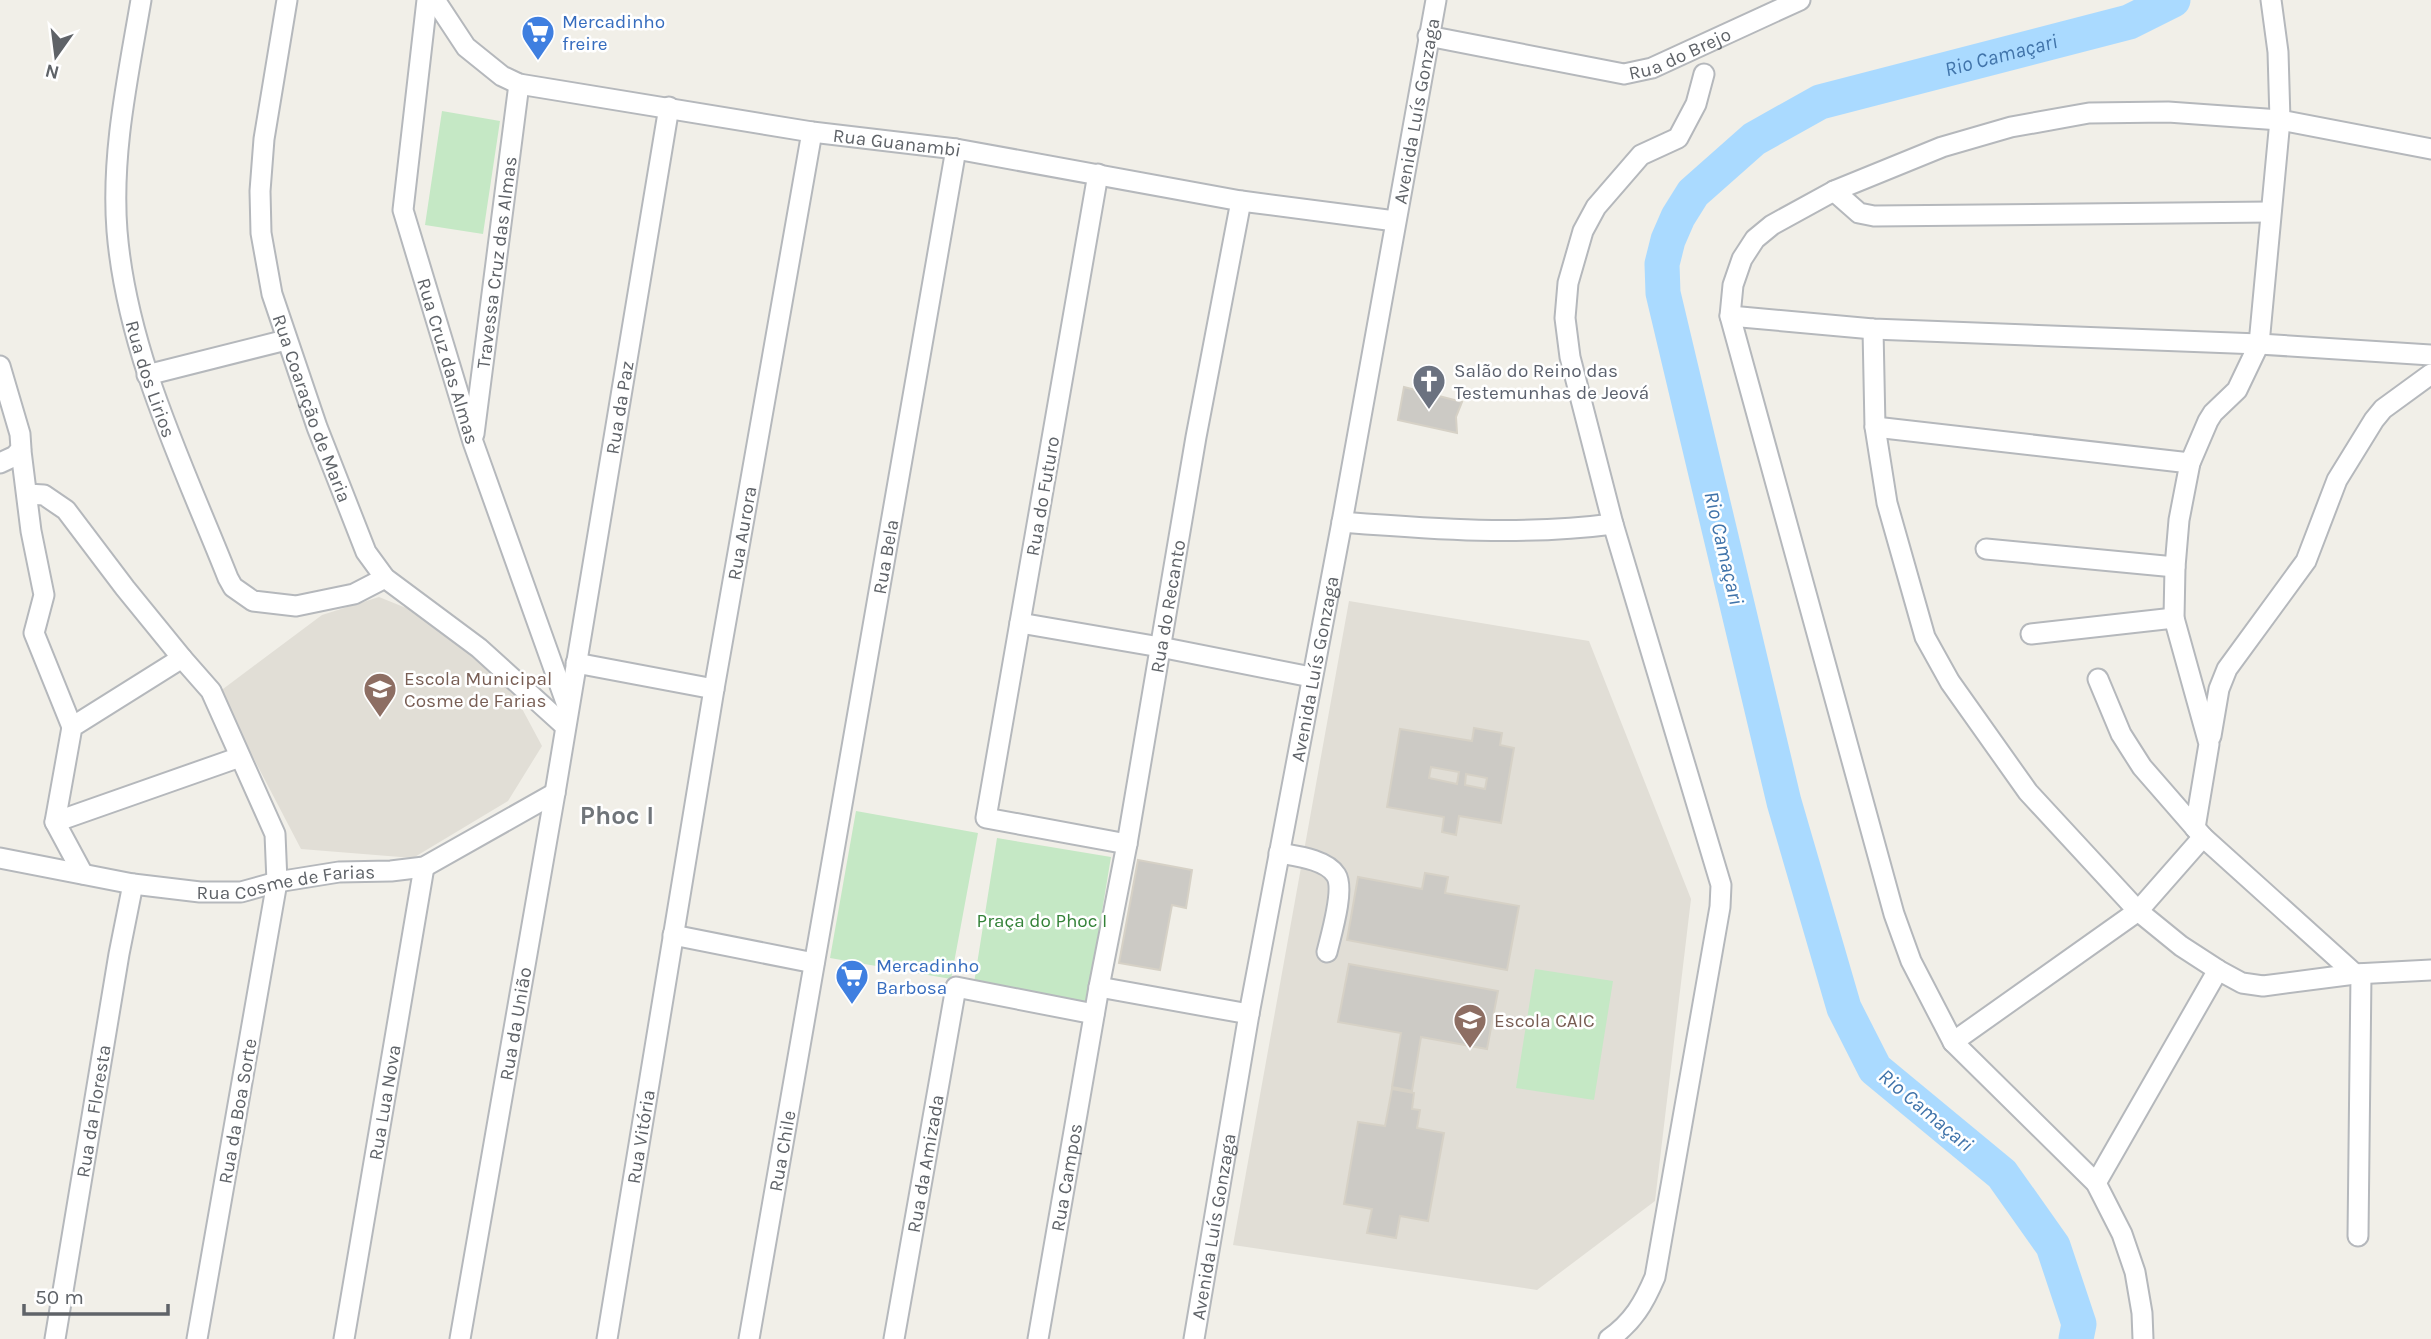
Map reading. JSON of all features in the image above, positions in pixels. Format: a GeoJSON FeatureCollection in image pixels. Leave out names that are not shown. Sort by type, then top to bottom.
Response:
{"type":"FeatureCollection","features":[{"type":"Feature","properties":{"kind":"street","name":"Rua dos Lirios"},"geometry":{"type":"LineString","coordinates":[[141,0],[119,129],[117,229],[124,283],[147,375],[233,587],[253,601],[296,606],[354,594],[385,578]]}},
{"type":"Feature","properties":{"kind":"street","name":"Rua Coaração de Maria"},"geometry":{"type":"LineString","coordinates":[[287,0],[264,139],[260,191],[261,233],[266,272],[286,340],[366,552],[385,578],[567,718]]}},
{"type":"Feature","properties":{"kind":"street","name":"Rua Cruz das Almas"},"geometry":{"type":"LineString","coordinates":[[427,0],[403,210],[473,442],[567,718]]}},
{"type":"Feature","properties":{"kind":"street","name":"Rua Guanambi"},"geometry":{"type":"LineString","coordinates":[[435,0],[466,47],[502,76],[519,84],[811,132],[956,149],[1241,201],[1395,221]]}},
{"type":"Feature","properties":{"kind":"street","name":"Rua do Brejo"},"geometry":{"type":"LineString","coordinates":[[1428,36],[1624,74],[1652,68],[1800,0]]}},
{"type":"Feature","properties":{"kind":"street"},"geometry":{"type":"LineString","coordinates":[[2210,744],[2174,618],[2175,567],[2179,520],[2190,463],[2208,421],[2237,390],[2259,344],[2280,120],[2278,52],[2272,0]]}},
{"type":"Feature","properties":{"kind":"street","name":"Avenida Luís Gonzaga"},"geometry":{"type":"LineString","coordinates":[[1194,1339],[1249,1014],[1342,522],[1428,36],[1431,1]]}},
{"type":"Feature","properties":{"kind":"street"},"geometry":{"type":"LineString","coordinates":[[1609,1339],[1627,1325],[1639,1310],[1655,1277],[1720,907],[1721,885],[1613,524],[1570,357],[1565,318],[1568,283],[1583,231],[1596,207],[1641,155],[1678,138],[1696,104],[1704,74]]}},
{"type":"Feature","properties":{"kind":"street","name":"Travessa Cruz das Almas"},"geometry":{"type":"LineString","coordinates":[[473,442],[519,84]]}},
{"type":"Feature","properties":{"kind":"street","name":"Rua da Paz"},"geometry":{"type":"LineString","coordinates":[[567,718],[669,107]]}},
{"type":"Feature","properties":{"kind":"street"},"geometry":{"type":"LineString","coordinates":[[2143,1339],[2135,1272],[2122,1234],[2096,1183],[1953,1042],[1910,961],[1894,914],[1730,316],[1733,285],[1742,259],[1755,239],[1773,225],[1834,191],[1942,147],[2011,127],[2090,113],[2168,112],[2280,120],[2431,149]]}},
{"type":"Feature","properties":{"kind":"street","name":"Rua Aurora"},"geometry":{"type":"LineString","coordinates":[[673,935],[811,132]]}},
{"type":"Feature","properties":{"kind":"street","name":"Rua Bela"},"geometry":{"type":"LineString","coordinates":[[814,962],[956,149]]}},
{"type":"Feature","properties":{"kind":"street","name":"Rua do Futuro"},"geometry":{"type":"LineString","coordinates":[[1098,174],[986,818],[1127,844]]}},
{"type":"Feature","properties":{"kind":"street"},"geometry":{"type":"LineString","coordinates":[[1834,191],[1859,213],[1874,216],[2270,212]]}},
{"type":"Feature","properties":{"kind":"street","name":"Rua do Recanto"},"geometry":{"type":"LineString","coordinates":[[1094,1014],[1127,844],[1196,437],[1241,201]]}},
{"type":"Feature","properties":{"kind":"street"},"geometry":{"type":"LineString","coordinates":[[1730,316],[1873,329],[2259,344],[2431,355]]}},
{"type":"Feature","properties":{"kind":"street"},"geometry":{"type":"LineString","coordinates":[[1873,329],[1875,427],[1886,503],[1925,637],[1937,661],[2028,792],[2138,911],[2173,940],[2218,970],[2253,986],[2358,974],[2431,970]]}},
{"type":"Feature","properties":{"kind":"street"},"geometry":{"type":"LineString","coordinates":[[147,375],[286,340]]}},
{"type":"Feature","properties":{"kind":"street"},"geometry":{"type":"LineString","coordinates":[[0,366],[20,434],[31,531],[44,595],[34,633],[72,727],[55,822],[83,874]]}},
{"type":"Feature","properties":{"kind":"street"},"geometry":{"type":"LineString","coordinates":[[1953,1042],[2138,911],[2199,833],[2219,688],[2227,669],[2306,561],[2341,472],[2382,409],[2431,374]]}},
{"type":"Feature","properties":{"kind":"street"},"geometry":{"type":"LineString","coordinates":[[1875,427],[2190,463]]}},
{"type":"Feature","properties":{"kind":"street"},"geometry":{"type":"LineString","coordinates":[[0,463],[21,450]]}},
{"type":"Feature","properties":{"kind":"street","name":"Rua da Boa Sorte"},"geometry":{"type":"LineString","coordinates":[[27,494],[44,495],[66,510],[125,588],[211,691],[275,834],[277,882],[197,1339]]}},
{"type":"Feature","properties":{"kind":"street"},"geometry":{"type":"LineString","coordinates":[[1342,522],[1465,531],[1521,532],[1569,530],[1613,524]]}},
{"type":"Feature","properties":{"kind":"street"},"geometry":{"type":"LineString","coordinates":[[1986,549],[2175,567]]}},
{"type":"Feature","properties":{"kind":"street"},"geometry":{"type":"LineString","coordinates":[[2031,634],[2174,618]]}},
{"type":"Feature","properties":{"kind":"street"},"geometry":{"type":"LineString","coordinates":[[1020,623],[1311,677]]}},
{"type":"Feature","properties":{"kind":"street"},"geometry":{"type":"LineString","coordinates":[[72,727],[182,658]]}},
{"type":"Feature","properties":{"kind":"street"},"geometry":{"type":"LineString","coordinates":[[576,663],[714,689]]}},
{"type":"Feature","properties":{"kind":"street"},"geometry":{"type":"LineString","coordinates":[[2098,679],[2131,752],[2199,833],[2358,974],[2358,1236]]}},
{"type":"Feature","properties":{"kind":"street","name":"Rua da União"},"geometry":{"type":"LineString","coordinates":[[460,1339],[567,718]]}},
{"type":"Feature","properties":{"kind":"street"},"geometry":{"type":"LineString","coordinates":[[55,822],[240,757]]}},
{"type":"Feature","properties":{"kind":"street","name":"Rua Cosme de Farias"},"geometry":{"type":"LineString","coordinates":[[0,858],[133,884],[200,892],[241,892],[277,882],[339,872],[424,867],[555,793]]}},
{"type":"Feature","properties":{"kind":"street"},"geometry":{"type":"LineString","coordinates":[[1279,853],[1325,866],[1336,875],[1340,890],[1327,952]]}},
{"type":"Feature","properties":{"kind":"street","name":"Rua Lua Nova"},"geometry":{"type":"LineString","coordinates":[[344,1339],[424,867]]}},
{"type":"Feature","properties":{"kind":"street","name":"Rua da Floresta"},"geometry":{"type":"LineString","coordinates":[[55,1339],[133,884]]}},
{"type":"Feature","properties":{"kind":"street"},"geometry":{"type":"LineString","coordinates":[[673,935],[814,962]]}},
{"type":"Feature","properties":{"kind":"street","name":"Rua Vitória"},"geometry":{"type":"LineString","coordinates":[[607,1339],[673,935]]}},
{"type":"Feature","properties":{"kind":"street","name":"Rua Chile"},"geometry":{"type":"LineString","coordinates":[[749,1339],[814,962]]}},
{"type":"Feature","properties":{"kind":"street"},"geometry":{"type":"LineString","coordinates":[[2096,1183],[2218,970]]}},
{"type":"Feature","properties":{"kind":"street"},"geometry":{"type":"LineString","coordinates":[[1099,986],[1249,1014]]}},
{"type":"Feature","properties":{"kind":"street","name":"Rua da Amizada"},"geometry":{"type":"LineString","coordinates":[[894,1339],[956,987],[1094,1014]]}},
{"type":"Feature","properties":{"kind":"street","name":"Rua Campos"},"geometry":{"type":"LineString","coordinates":[[1038,1339],[1094,1014]]}},
{"type":"Feature","properties":{"kind":"shaded area","name":"Escola Municipal Cosme de Farias"},"geometry":{"type":"Polygon","coordinates":[[[379,597],[421,614],[505,677],[542,746],[508,801],[413,858],[301,849],[219,692],[322,615],[379,597]]]}},
{"type":"Feature","properties":{"kind":"shaded area","name":"Escola CAIC"},"geometry":{"type":"Polygon","coordinates":[[[1349,601],[1589,641],[1691,899],[1655,1201],[1537,1290],[1233,1245],[1349,601]]]}},
{"type":"Feature","properties":{"kind":"green space"},"geometry":{"type":"Polygon","coordinates":[[[442,111],[500,121],[483,234],[425,225],[442,111]]]}},
{"type":"Feature","properties":{"kind":"green space"},"geometry":{"type":"Polygon","coordinates":[[[856,811],[978,833],[951,979],[830,958],[856,811]]]}},
{"type":"Feature","properties":{"kind":"green space","name":"Praça do Phoc I"},"geometry":{"type":"Polygon","coordinates":[[[997,838],[1111,857],[1087,1002],[974,983],[997,838]]]}},
{"type":"Feature","properties":{"kind":"green space"},"geometry":{"type":"Polygon","coordinates":[[[1535,969],[1613,981],[1594,1100],[1516,1088],[1535,969]]]}},
{"type":"Feature","properties":{"kind":"building","name":"Salão do Reino das Testemunhas de Jeová"},"geometry":{"type":"Polygon","coordinates":[[[1404,387],[1462,402],[1456,417],[1457,433],[1398,420],[1404,387]]]}},
{"type":"Feature","properties":{"kind":"building"},"geometry":{"type":"Polygon","coordinates":[[[1474,728],[1502,733],[1500,745],[1514,748],[1501,823],[1459,816],[1456,835],[1442,832],[1444,817],[1387,807],[1400,729],[1472,741],[1474,728]],[[1431,767],[1429,778],[1457,784],[1459,772],[1431,767]],[[1466,774],[1465,785],[1485,789],[1487,778],[1466,774]]]}},
{"type":"Feature","properties":{"kind":"building"},"geometry":{"type":"Polygon","coordinates":[[[1138,860],[1192,870],[1186,908],[1172,905],[1160,970],[1119,963],[1138,860]]]}},
{"type":"Feature","properties":{"kind":"building"},"geometry":{"type":"Polygon","coordinates":[[[1425,873],[1448,877],[1445,893],[1519,906],[1507,970],[1347,940],[1358,877],[1422,889],[1425,873]]]}},
{"type":"Feature","properties":{"kind":"building"},"geometry":{"type":"Polygon","coordinates":[[[1349,964],[1498,991],[1487,1049],[1421,1037],[1412,1091],[1392,1087],[1401,1033],[1338,1022],[1349,964]]]}},
{"type":"Feature","properties":{"kind":"building"},"geometry":{"type":"Polygon","coordinates":[[[1392,1089],[1414,1093],[1412,1109],[1420,1110],[1417,1128],[1444,1133],[1428,1221],[1400,1216],[1396,1238],[1367,1233],[1372,1209],[1344,1204],[1358,1122],[1385,1126],[1392,1089]]]}},
{"type":"Feature","properties":{"kind":"waterway","name":"Rio Camaçari"},"geometry":{"type":"LineString","coordinates":[[2076,1339],[2079,1324],[2053,1246],[2002,1174],[1875,1069],[1844,1008],[1784,802],[1663,293],[1662,264],[1678,217],[1693,193],[1754,139],[1820,102],[2129,22],[2173,0]]}},
{"type":"Feature","properties":{"kind":"place","name":"Mercadinho freire"},"geometry":{"type":"Point","coordinates":[538,62]}},
{"type":"Feature","properties":{"kind":"place","name":"Salão do Reino das Testemunhas de Jeová"},"geometry":{"type":"Point","coordinates":[1429,411]}},
{"type":"Feature","properties":{"kind":"place","name":"Escola Municipal Cosme de Farias"},"geometry":{"type":"Point","coordinates":[380,719]}},
{"type":"Feature","properties":{"kind":"place","name":"Mercadinho Barbosa"},"geometry":{"type":"Point","coordinates":[852,1006]}},
{"type":"Feature","properties":{"kind":"place","name":"Escola CAIC"},"geometry":{"type":"Point","coordinates":[1470,1050]}},
{"type":"Feature","properties":{"kind":"district","name":"Phoc I"},"geometry":{"type":"Point","coordinates":[617,815]}}]}
